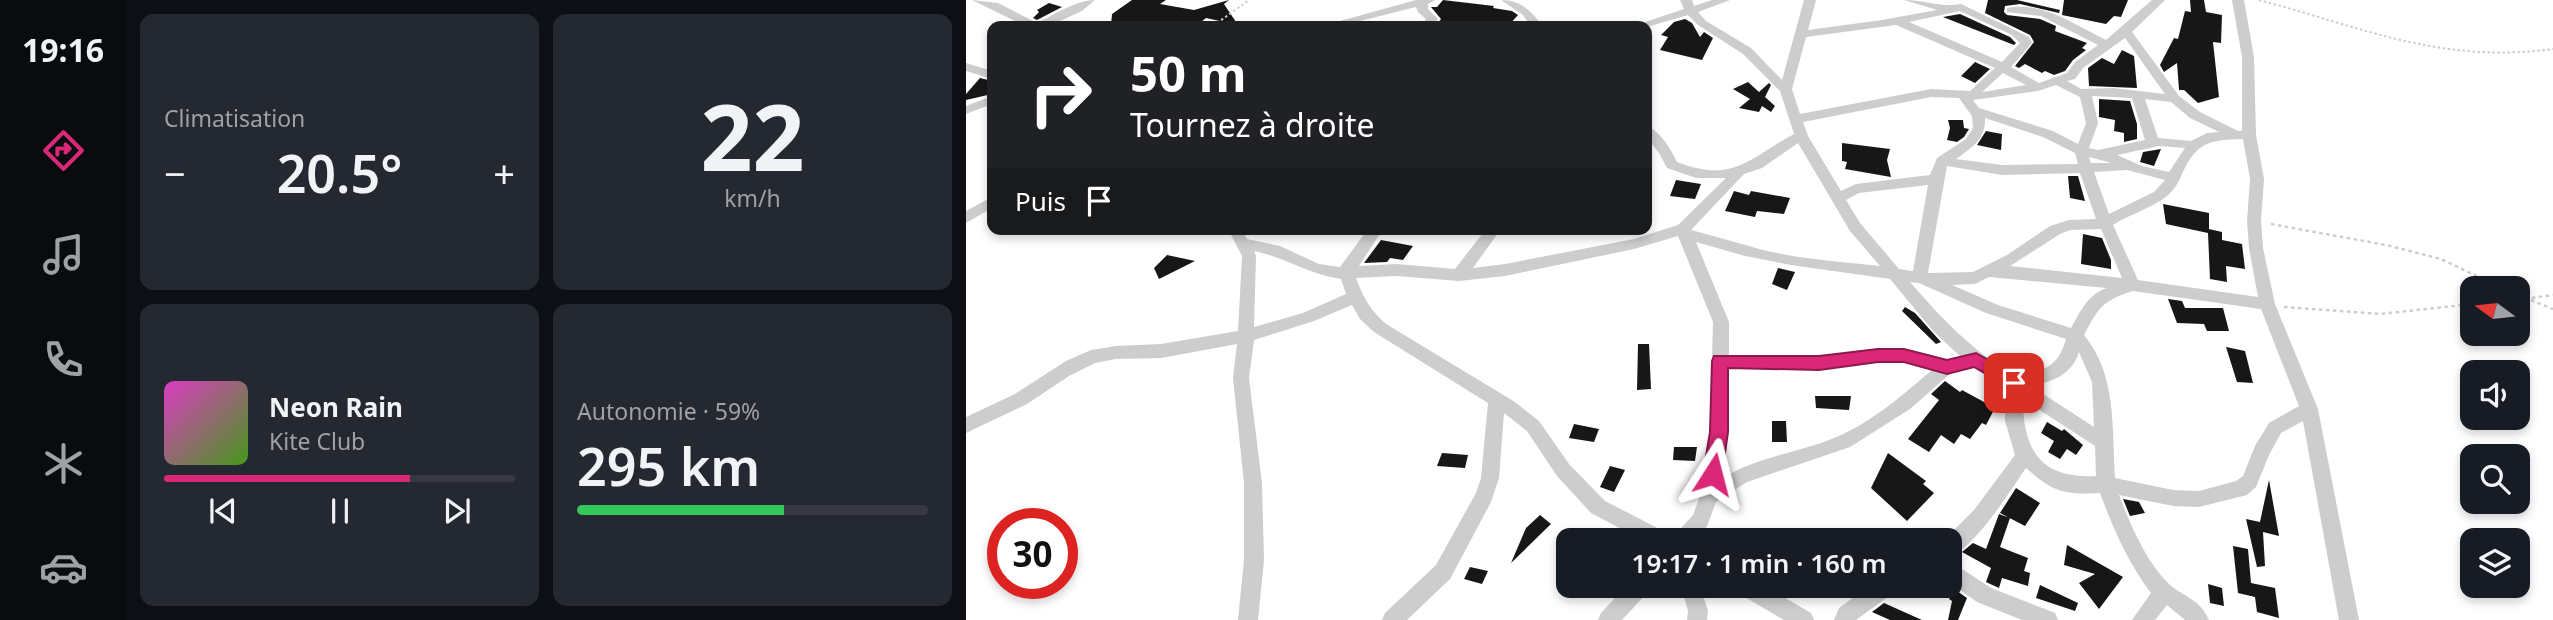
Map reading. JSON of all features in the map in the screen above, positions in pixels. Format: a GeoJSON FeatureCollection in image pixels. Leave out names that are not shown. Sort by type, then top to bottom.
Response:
{"type":"FeatureCollection","features":[{"type":"Feature","properties":{"kind":"street"},"geometry":{"type":"LineString","coordinates":[[978,0],[994,5],[1024,21]]}},
{"type":"Feature","properties":{"kind":"street"},"geometry":{"type":"LineString","coordinates":[[1051,21],[1078,9],[1089,0]]}},
{"type":"Feature","properties":{"kind":"street"},"geometry":{"type":"LineString","coordinates":[[1507,0],[1527,13],[1533,21]]}},
{"type":"Feature","properties":{"kind":"street"},"geometry":{"type":"LineString","coordinates":[[1652,21],[1689,6],[1724,0]]}},
{"type":"Feature","properties":{"kind":"street"},"geometry":{"type":"LineString","coordinates":[[1786,89],[1810,0]]}},
{"type":"Feature","properties":{"kind":"street"},"geometry":{"type":"LineString","coordinates":[[1910,0],[1959,6],[2025,39],[2026,43],[2015,57],[1980,86],[1970,101]]}},
{"type":"Feature","properties":{"kind":"street"},"geometry":{"type":"LineString","coordinates":[[2238,0],[2248,57],[2242,134],[2257,179],[2254,221],[2267,304],[2309,409],[2349,620]]}},
{"type":"Feature","properties":{"kind":"street"},"geometry":{"type":"LineString","coordinates":[[1348,21],[1425,1]]}},
{"type":"Feature","properties":{"kind":"street"},"geometry":{"type":"LineString","coordinates":[[1425,1],[1422,10],[1433,19],[1431,21]]}},
{"type":"Feature","properties":{"kind":"street"},"geometry":{"type":"LineString","coordinates":[[1970,101],[2038,88],[2071,76],[2079,65],[2127,33],[2152,1]]}},
{"type":"Feature","properties":{"kind":"street"},"geometry":{"type":"LineString","coordinates":[[2002,27],[2009,5],[2033,5],[2106,45]]}},
{"type":"Feature","properties":{"kind":"street"},"geometry":{"type":"LineString","coordinates":[[1689,6],[1709,29],[1747,51],[1768,75],[1786,89],[1801,136],[1855,226],[1940,328],[1976,360],[2103,442]]}},
{"type":"Feature","properties":{"kind":"street"},"geometry":{"type":"LineString","coordinates":[[1802,34],[1899,22],[1959,6]]}},
{"type":"Feature","properties":{"kind":"street"},"geometry":{"type":"LineString","coordinates":[[1372,21],[1376,14]]}},
{"type":"Feature","properties":{"kind":"street"},"geometry":{"type":"LineString","coordinates":[[1899,22],[2003,66],[2038,88]]}},
{"type":"Feature","properties":{"kind":"street"},"geometry":{"type":"LineString","coordinates":[[2127,33],[2175,99],[2206,121],[2242,134]]}},
{"type":"Feature","properties":{"kind":"street"},"geometry":{"type":"LineString","coordinates":[[966,67],[987,73]]}},
{"type":"Feature","properties":{"kind":"street"},"geometry":{"type":"LineString","coordinates":[[2059,82],[2073,92],[2085,94],[2175,99]]}},
{"type":"Feature","properties":{"kind":"street"},"geometry":{"type":"LineString","coordinates":[[1796,119],[1931,93],[1970,101],[2087,152],[2174,178]]}},
{"type":"Feature","properties":{"kind":"street"},"geometry":{"type":"LineString","coordinates":[[2085,94],[2092,114],[2092,133],[2085,167],[2104,224],[2133,285]]}},
{"type":"Feature","properties":{"kind":"street"},"geometry":{"type":"LineString","coordinates":[[2138,95],[2141,113],[2151,131],[2152,141]]}},
{"type":"Feature","properties":{"kind":"street"},"geometry":{"type":"LineString","coordinates":[[1920,277],[1936,179],[1942,161],[1971,143],[1978,124],[1979,118],[1970,101]]}},
{"type":"Feature","properties":{"kind":"street"},"geometry":{"type":"LineString","coordinates":[[966,110],[987,102]]}},
{"type":"Feature","properties":{"kind":"street"},"geometry":{"type":"LineString","coordinates":[[1241,235],[1316,269],[1347,272],[1397,270],[1459,275],[1505,270],[1684,231],[1767,256],[1958,281],[1975,278],[2012,259],[2055,230],[2069,225],[2104,224],[2126,210],[2159,195],[2174,178],[2185,156],[2199,141],[2212,136],[2242,134]]}},
{"type":"Feature","properties":{"kind":"street"},"geometry":{"type":"LineString","coordinates":[[1652,136],[1665,150],[1672,165],[1712,175],[1738,175]]}},
{"type":"Feature","properties":{"kind":"street"},"geometry":{"type":"LineString","coordinates":[[1684,231],[1738,175],[1768,159],[1801,136]]}},
{"type":"Feature","properties":{"kind":"street"},"geometry":{"type":"LineString","coordinates":[[2087,152],[2125,150],[2152,141],[2171,141],[2194,147]]}},
{"type":"Feature","properties":{"kind":"street"},"geometry":{"type":"LineString","coordinates":[[1942,161],[2002,170],[2085,167],[2138,169]]}},
{"type":"Feature","properties":{"kind":"street"},"geometry":{"type":"LineString","coordinates":[[1838,199],[1856,189],[1936,179]]}},
{"type":"Feature","properties":{"kind":"street"},"geometry":{"type":"LineString","coordinates":[[966,218],[987,205]]}},
{"type":"Feature","properties":{"kind":"street"},"geometry":{"type":"LineString","coordinates":[[1684,231],[1721,322],[1719,432],[1709,496],[1700,520],[1693,528]]}},
{"type":"Feature","properties":{"kind":"street"},"geometry":{"type":"LineString","coordinates":[[1238,235],[1249,256],[1246,337],[1241,378],[1253,483],[1254,560],[1248,620]]}},
{"type":"Feature","properties":{"kind":"street"},"geometry":{"type":"LineString","coordinates":[[1347,272],[1372,235]]}},
{"type":"Feature","properties":{"kind":"street"},"geometry":{"type":"LineString","coordinates":[[1459,275],[1489,235]]}},
{"type":"Feature","properties":{"kind":"street"},"geometry":{"type":"LineString","coordinates":[[1347,272],[1355,297],[1366,315],[1380,328],[1455,376],[1497,399],[1532,426],[1576,485],[1598,507],[1639,528]]}},
{"type":"Feature","properties":{"kind":"street"},"geometry":{"type":"LineString","coordinates":[[1983,272],[2021,272],[2267,304]]}},
{"type":"Feature","properties":{"kind":"street"},"geometry":{"type":"LineString","coordinates":[[1920,277],[1992,309],[2075,336],[2090,353],[2099,374],[2106,484],[2128,540],[2143,566],[2164,593],[2180,601],[2199,620]]}},
{"type":"Feature","properties":{"kind":"street"},"geometry":{"type":"LineString","coordinates":[[2014,383],[2056,372],[2069,357],[2075,336],[2091,307],[2105,294],[2133,285]]}},
{"type":"Feature","properties":{"kind":"street"},"geometry":{"type":"LineString","coordinates":[[966,426],[987,412],[1026,397],[1076,362],[1103,353],[1160,351],[1246,337],[1308,317],[1355,297]]}},
{"type":"Feature","properties":{"kind":"street"},"geometry":{"type":"LineString","coordinates":[[1720,361],[1819,363],[1878,355],[1904,356],[1947,367]]}},
{"type":"Feature","properties":{"kind":"street"},"geometry":{"type":"LineString","coordinates":[[1709,496],[1741,476],[1760,468],[1843,442],[1904,404],[1947,367],[1976,360]]}},
{"type":"Feature","properties":{"kind":"street"},"geometry":{"type":"LineString","coordinates":[[2014,383],[2014,421],[2024,456],[2059,482],[2071,486],[2106,484],[2173,498],[2199,499],[2240,489],[2250,481],[2261,452],[2275,428],[2309,409]]}},
{"type":"Feature","properties":{"kind":"street"},"geometry":{"type":"LineString","coordinates":[[1392,620],[1443,572],[1484,496],[1490,478],[1497,399]]}},
{"type":"Feature","properties":{"kind":"street"},"geometry":{"type":"LineString","coordinates":[[1962,535],[1981,516],[2024,456]]}},
{"type":"Feature","properties":{"kind":"street"},"geometry":{"type":"LineString","coordinates":[[1962,583],[1983,596],[2048,620]]}},
{"type":"Feature","properties":{"kind":"street"},"geometry":{"type":"LineString","coordinates":[[2142,620],[2164,593]]}},
{"type":"Feature","properties":{"kind":"street"},"geometry":{"type":"LineString","coordinates":[[1608,620],[1629,598]]}},
{"type":"Feature","properties":{"kind":"street"},"geometry":{"type":"LineString","coordinates":[[1694,598],[1698,611],[1697,620]]}},
{"type":"Feature","properties":{"kind":"street"},"geometry":{"type":"LineString","coordinates":[[1766,598],[1804,620]]}},
{"type":"Feature","properties":{"kind":"street"},"geometry":{"type":"LineString","coordinates":[[1844,620],[1846,615],[1869,598]]}},
{"type":"Feature","properties":{"kind":"path"},"geometry":{"type":"LineString","coordinates":[[1220,21],[1249,0]]}},
{"type":"Feature","properties":{"kind":"path"},"geometry":{"type":"LineString","coordinates":[[2259,0],[2375,36],[2436,47],[2506,54],[2553,49]]}},
{"type":"Feature","properties":{"kind":"path"},"geometry":{"type":"LineString","coordinates":[[2254,221],[2386,245],[2441,259],[2477,276]]}},
{"type":"Feature","properties":{"kind":"path"},"geometry":{"type":"LineString","coordinates":[[2530,298],[2553,295]]}},
{"type":"Feature","properties":{"kind":"path"},"geometry":{"type":"LineString","coordinates":[[2530,300],[2553,309]]}},
{"type":"Feature","properties":{"kind":"path"},"geometry":{"type":"LineString","coordinates":[[2267,304],[2301,310],[2380,314],[2460,305]]}},
{"type":"Feature","properties":{"kind":"building"},"geometry":{"type":"Polygon","coordinates":[[[1132,0],[1166,0],[1160,4],[1194,10],[1229,0],[1224,4],[1235,21],[1206,18],[1202,21],[1111,21],[1112,14],[1132,0]]]}},
{"type":"Feature","properties":{"kind":"building"},"geometry":{"type":"Polygon","coordinates":[[[1443,0],[1494,6],[1493,8],[1512,11],[1518,15],[1513,21],[1440,21],[1441,19],[1431,7],[1437,7],[1443,0]]]}},
{"type":"Feature","properties":{"kind":"building"},"geometry":{"type":"Polygon","coordinates":[[[1988,0],[2017,0],[2060,10],[2059,13],[2020,4],[2005,6],[2004,12],[2007,15],[2040,19],[2056,26],[2055,31],[2087,43],[2082,48],[2086,50],[2073,60],[2065,71],[2054,75],[2045,71],[2042,73],[2025,64],[2019,68],[2015,66],[2034,42],[2030,35],[1985,13],[1988,0]]]}},
{"type":"Feature","properties":{"kind":"building"},"geometry":{"type":"Polygon","coordinates":[[[2064,0],[2128,0],[2121,17],[2114,16],[2106,24],[2062,15],[2064,0]]]}},
{"type":"Feature","properties":{"kind":"building"},"geometry":{"type":"Polygon","coordinates":[[[2190,0],[2204,0],[2206,12],[2222,15],[2221,43],[2213,42],[2219,97],[2198,103],[2184,90],[2179,90],[2177,63],[2164,72],[2160,65],[2174,38],[2178,39],[2185,11],[2191,12],[2190,0]]]}},
{"type":"Feature","properties":{"kind":"building"},"geometry":{"type":"Polygon","coordinates":[[[1049,3],[1062,7],[1037,20],[1033,18],[1039,12],[1037,10],[1049,3]]]}},
{"type":"Feature","properties":{"kind":"building"},"geometry":{"type":"Polygon","coordinates":[[[1960,14],[2010,37],[2016,43],[2014,45],[1943,17],[1960,14]]]}},
{"type":"Feature","properties":{"kind":"building"},"geometry":{"type":"Polygon","coordinates":[[[1685,19],[1692,23],[1700,37],[1704,32],[1713,38],[1702,60],[1660,50],[1668,37],[1661,35],[1674,22],[1685,19]]]}},
{"type":"Feature","properties":{"kind":"building"},"geometry":{"type":"Polygon","coordinates":[[[2122,50],[2134,56],[2137,88],[2089,86],[2088,68],[2102,58],[2114,64],[2122,50]]]}},
{"type":"Feature","properties":{"kind":"building"},"geometry":{"type":"Polygon","coordinates":[[[1975,62],[1990,69],[1975,83],[1961,76],[1975,62]]]}},
{"type":"Feature","properties":{"kind":"building"},"geometry":{"type":"Polygon","coordinates":[[[980,78],[987,80],[987,95],[966,100],[966,94],[980,78]]]}},
{"type":"Feature","properties":{"kind":"building"},"geometry":{"type":"Polygon","coordinates":[[[1748,82],[1759,92],[1769,83],[1771,85],[1765,97],[1775,106],[1771,112],[1762,106],[1759,112],[1739,108],[1750,99],[1733,89],[1748,82]]]}},
{"type":"Feature","properties":{"kind":"building"},"geometry":{"type":"Polygon","coordinates":[[[2099,99],[2130,101],[2137,124],[2137,139],[2124,142],[2124,133],[2114,131],[2115,120],[2099,117],[2099,99]]]}},
{"type":"Feature","properties":{"kind":"building"},"geometry":{"type":"Polygon","coordinates":[[[1948,120],[1963,120],[1964,128],[1969,129],[1957,142],[1947,140],[1950,128],[1948,120]]]}},
{"type":"Feature","properties":{"kind":"building"},"geometry":{"type":"Polygon","coordinates":[[[1986,131],[2002,134],[2001,150],[1977,145],[1986,131]]]}},
{"type":"Feature","properties":{"kind":"building"},"geometry":{"type":"Polygon","coordinates":[[[1842,143],[1890,149],[1887,160],[1891,177],[1845,169],[1847,162],[1842,161],[1842,143]]]}},
{"type":"Feature","properties":{"kind":"building"},"geometry":{"type":"Polygon","coordinates":[[[2161,149],[2154,166],[2140,162],[2143,152],[2161,149]]]}},
{"type":"Feature","properties":{"kind":"building"},"geometry":{"type":"Polygon","coordinates":[[[2068,176],[2078,176],[2085,201],[2070,198],[2068,176]]]}},
{"type":"Feature","properties":{"kind":"building"},"geometry":{"type":"Polygon","coordinates":[[[1676,180],[1701,184],[1695,199],[1670,196],[1676,180]]]}},
{"type":"Feature","properties":{"kind":"building"},"geometry":{"type":"Polygon","coordinates":[[[1734,191],[1749,195],[1751,191],[1790,198],[1784,214],[1757,211],[1755,217],[1725,211],[1734,191]]]}},
{"type":"Feature","properties":{"kind":"building"},"geometry":{"type":"Polygon","coordinates":[[[2163,204],[2209,213],[2209,229],[2222,232],[2222,240],[2242,244],[2245,269],[2226,266],[2227,282],[2210,279],[2208,233],[2166,224],[2163,204]]]}},
{"type":"Feature","properties":{"kind":"building"},"geometry":{"type":"Polygon","coordinates":[[[2083,234],[2102,238],[2111,260],[2111,269],[2081,264],[2083,234]]]}},
{"type":"Feature","properties":{"kind":"building"},"geometry":{"type":"Polygon","coordinates":[[[1381,240],[1413,246],[1403,260],[1390,258],[1387,262],[1364,263],[1381,240]]]}},
{"type":"Feature","properties":{"kind":"building"},"geometry":{"type":"Polygon","coordinates":[[[1167,255],[1195,261],[1159,279],[1154,268],[1167,255]]]}},
{"type":"Feature","properties":{"kind":"building"},"geometry":{"type":"Polygon","coordinates":[[[1778,268],[1795,272],[1787,290],[1772,284],[1778,268]]]}},
{"type":"Feature","properties":{"kind":"building"},"geometry":{"type":"Polygon","coordinates":[[[2168,299],[2182,301],[2185,308],[2223,308],[2229,331],[2207,331],[2204,324],[2177,323],[2168,299]]]}},
{"type":"Feature","properties":{"kind":"building"},"geometry":{"type":"Polygon","coordinates":[[[1905,307],[1915,313],[1941,342],[1936,344],[1902,311],[1905,307]]]}},
{"type":"Feature","properties":{"kind":"building"},"geometry":{"type":"Polygon","coordinates":[[[1638,344],[1649,344],[1651,389],[1637,390],[1638,344]]]}},
{"type":"Feature","properties":{"kind":"building"},"geometry":{"type":"Polygon","coordinates":[[[2226,347],[2245,351],[2253,383],[2237,382],[2226,347]]]}},
{"type":"Feature","properties":{"kind":"building"},"geometry":{"type":"Polygon","coordinates":[[[1945,381],[1960,392],[1962,390],[1995,408],[1986,425],[1982,423],[1970,439],[1961,434],[1954,444],[1941,435],[1929,452],[1908,439],[1939,400],[1931,394],[1945,381]]]}},
{"type":"Feature","properties":{"kind":"building"},"geometry":{"type":"Polygon","coordinates":[[[1815,396],[1851,396],[1849,410],[1816,408],[1815,396]]]}},
{"type":"Feature","properties":{"kind":"building"},"geometry":{"type":"Polygon","coordinates":[[[1772,421],[1786,421],[1787,442],[1772,442],[1772,421]]]}},
{"type":"Feature","properties":{"kind":"building"},"geometry":{"type":"Polygon","coordinates":[[[2047,422],[2062,431],[2064,429],[2083,445],[2076,455],[2067,449],[2060,459],[2048,452],[2054,441],[2041,433],[2047,422]]]}},
{"type":"Feature","properties":{"kind":"building"},"geometry":{"type":"Polygon","coordinates":[[[1574,424],[1599,429],[1594,442],[1569,438],[1574,424]]]}},
{"type":"Feature","properties":{"kind":"building"},"geometry":{"type":"Polygon","coordinates":[[[1674,447],[1697,447],[1695,461],[1673,460],[1674,447]]]}},
{"type":"Feature","properties":{"kind":"building"},"geometry":{"type":"Polygon","coordinates":[[[1442,453],[1468,455],[1465,468],[1437,466],[1442,453]]]}},
{"type":"Feature","properties":{"kind":"building"},"geometry":{"type":"Polygon","coordinates":[[[1888,453],[1926,481],[1923,484],[1934,493],[1907,521],[1871,488],[1888,453]]]}},
{"type":"Feature","properties":{"kind":"building"},"geometry":{"type":"Polygon","coordinates":[[[1610,466],[1625,470],[1614,492],[1600,487],[1610,466]]]}},
{"type":"Feature","properties":{"kind":"building"},"geometry":{"type":"Polygon","coordinates":[[[2269,480],[2279,536],[2263,532],[2265,566],[2257,567],[2246,519],[2260,522],[2269,480]]]}},
{"type":"Feature","properties":{"kind":"building"},"geometry":{"type":"Polygon","coordinates":[[[2016,488],[2040,503],[2025,526],[2000,513],[2016,488]]]}},
{"type":"Feature","properties":{"kind":"building"},"geometry":{"type":"Polygon","coordinates":[[[2123,499],[2139,502],[2145,513],[2130,516],[2123,499]]]}},
{"type":"Feature","properties":{"kind":"building"},"geometry":{"type":"Polygon","coordinates":[[[1999,514],[2010,518],[2000,547],[2028,558],[2024,571],[2030,573],[2028,586],[2002,578],[1999,588],[1986,582],[1991,568],[1962,552],[1973,543],[1986,549],[1999,514]]]}},
{"type":"Feature","properties":{"kind":"building"},"geometry":{"type":"Polygon","coordinates":[[[1540,515],[1551,524],[1511,563],[1526,528],[1540,515]]]}},
{"type":"Feature","properties":{"kind":"building"},"geometry":{"type":"Polygon","coordinates":[[[2067,545],[2123,577],[2099,609],[2079,583],[2095,574],[2064,565],[2067,545]]]}},
{"type":"Feature","properties":{"kind":"building"},"geometry":{"type":"Polygon","coordinates":[[[2233,546],[2248,549],[2251,583],[2275,588],[2279,618],[2257,612],[2255,597],[2238,593],[2233,546]]]}},
{"type":"Feature","properties":{"kind":"building"},"geometry":{"type":"Polygon","coordinates":[[[1470,567],[1488,571],[1482,584],[1464,579],[1470,567]]]}},
{"type":"Feature","properties":{"kind":"building"},"geometry":{"type":"Polygon","coordinates":[[[2208,584],[2222,588],[2224,606],[2210,603],[2208,584]]]}},
{"type":"Feature","properties":{"kind":"building"},"geometry":{"type":"Polygon","coordinates":[[[2040,585],[2078,603],[2075,611],[2036,598],[2040,585]]]}},
{"type":"Feature","properties":{"kind":"building"},"geometry":{"type":"Polygon","coordinates":[[[1962,595],[1967,598],[1958,620],[1948,620],[1952,601],[1949,599],[1962,598],[1962,595]]]}},
{"type":"Feature","properties":{"kind":"building"},"geometry":{"type":"Polygon","coordinates":[[[1884,603],[1922,620],[1890,620],[1872,612],[1884,603]]]}},
{"type":"Feature","properties":{"kind":"route"},"geometry":{"type":"LineString","coordinates":[[1713,474],[1720,417],[1720,361],[1819,363],[1878,355],[1904,356],[1947,367],[1976,360],[2014,383]]}}]}
